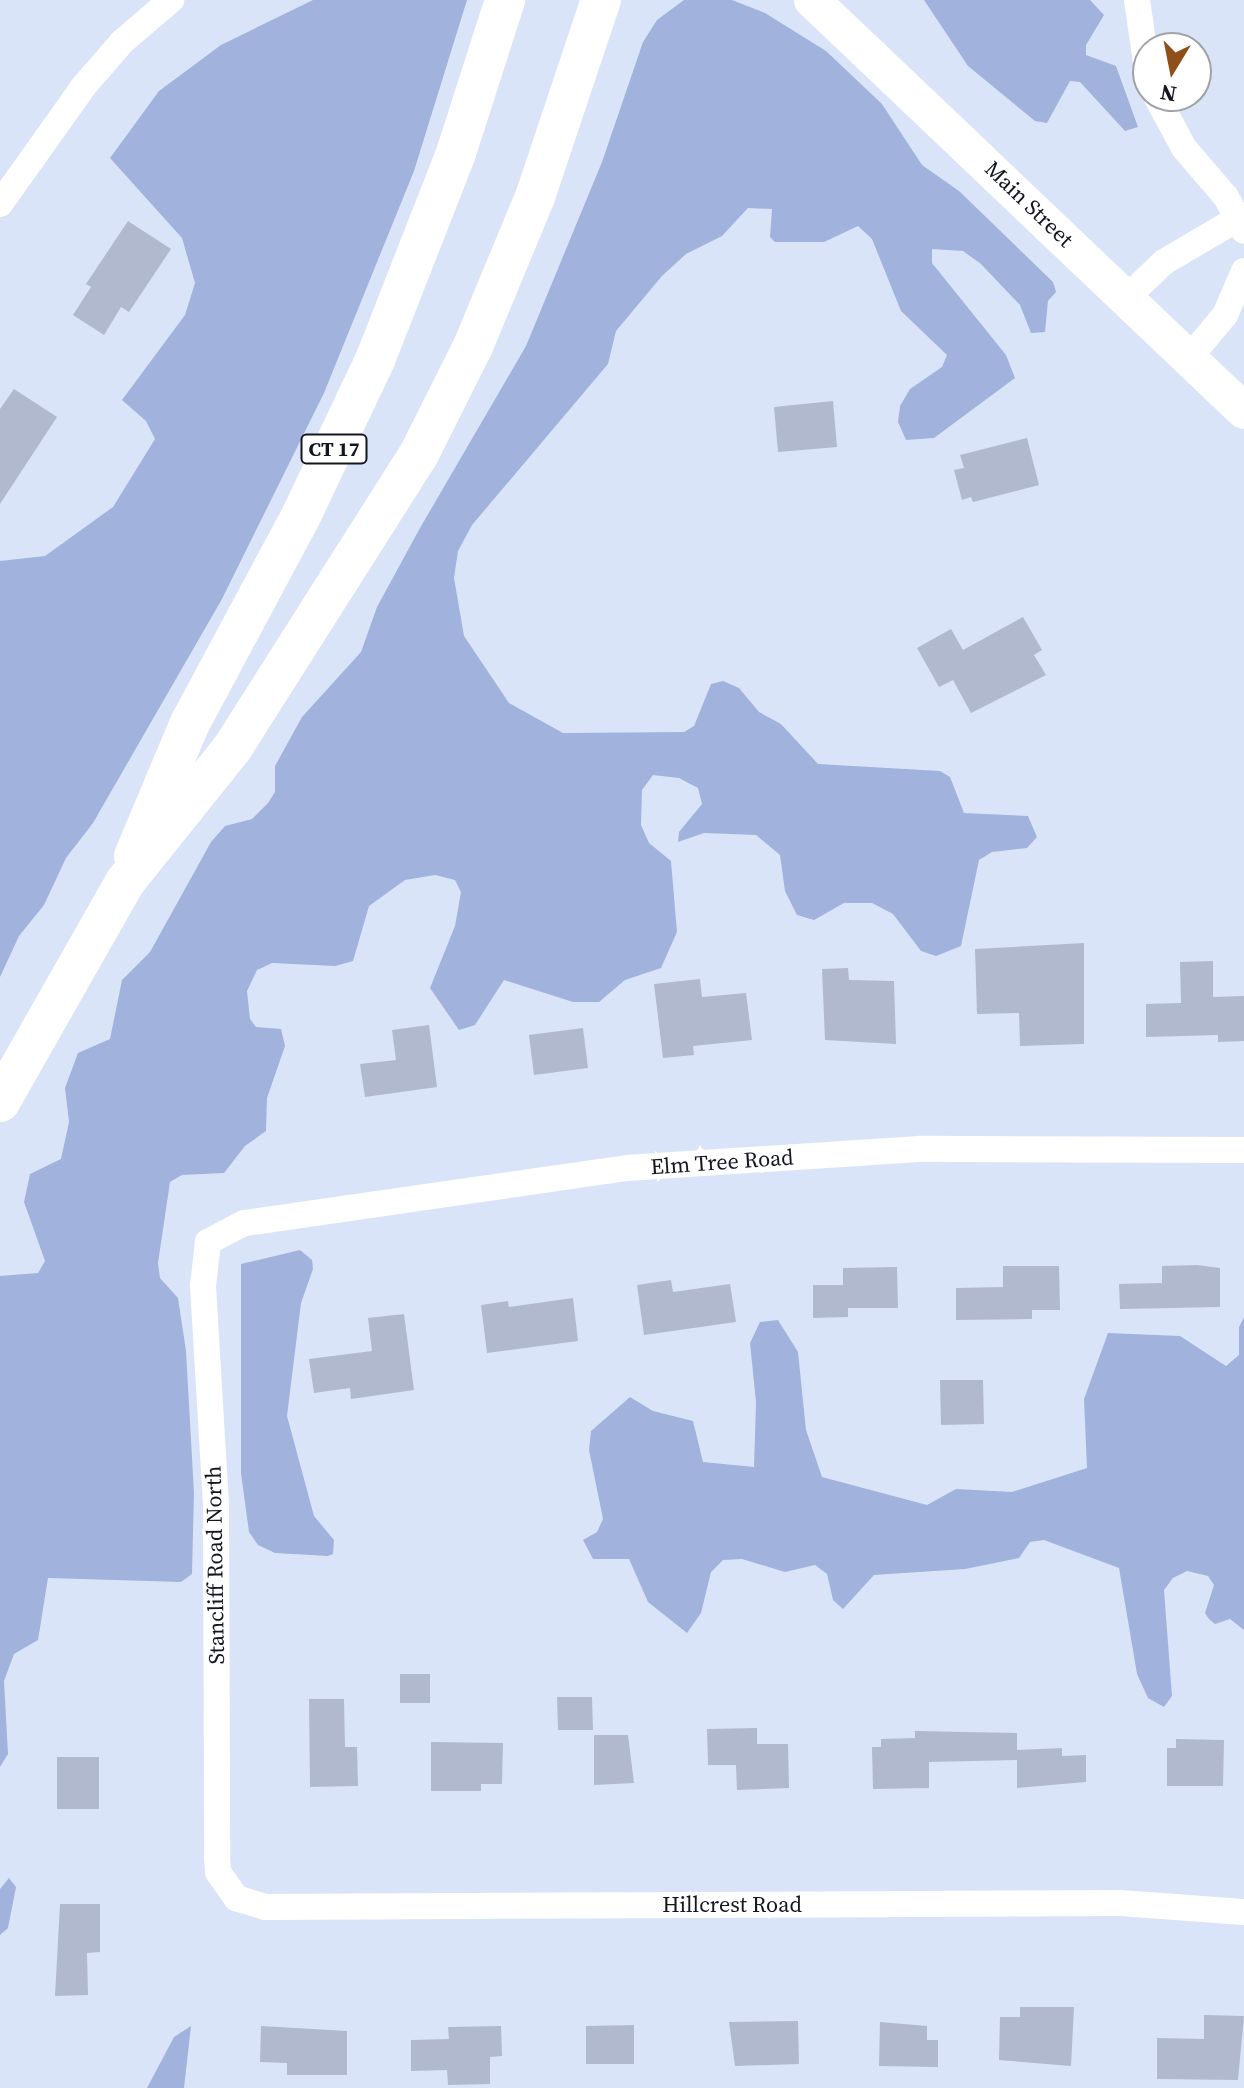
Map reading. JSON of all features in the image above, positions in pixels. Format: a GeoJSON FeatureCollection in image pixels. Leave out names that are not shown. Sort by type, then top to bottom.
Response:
{"type":"FeatureCollection","features":[{"type":"Feature","properties":{"kind":"main road","name":"CT 17"},"geometry":{"type":"LineString","coordinates":[[0,1102],[125,882],[190,723],[300,518],[375,360],[451,167],[505,0]]}},
{"type":"Feature","properties":{"kind":"main road","name":"CT 17"},"geometry":{"type":"LineString","coordinates":[[125,882],[233,747],[419,454],[474,344],[535,197],[601,0]]}},
{"type":"Feature","properties":{"kind":"main road","name":"Main Street"},"geometry":{"type":"LineString","coordinates":[[812,0],[1244,411]]}},
{"type":"Feature","properties":{"kind":"street"},"geometry":{"type":"LineString","coordinates":[[0,204],[83,87],[122,42],[171,0]]}},
{"type":"Feature","properties":{"kind":"street"},"geometry":{"type":"LineString","coordinates":[[1137,0],[1142,32]]}},
{"type":"Feature","properties":{"kind":"street"},"geometry":{"type":"LineString","coordinates":[[1126,298],[1164,262],[1241,224],[1184,148],[1165,112]]}},
{"type":"Feature","properties":{"kind":"street"},"geometry":{"type":"LineString","coordinates":[[1189,358],[1225,315],[1244,271]]}},
{"type":"Feature","properties":{"kind":"street","name":"Elm Tree Road"},"geometry":{"type":"LineString","coordinates":[[208,1242],[244,1223],[627,1168],[919,1149],[1244,1150]]}},
{"type":"Feature","properties":{"kind":"street","name":"Stancliff Road North"},"geometry":{"type":"LineString","coordinates":[[208,1242],[203,1286],[216,1503],[217,1857],[225,1887]]}},
{"type":"Feature","properties":{"kind":"street","name":"Hillcrest Road"},"geometry":{"type":"LineString","coordinates":[[225,1887],[236,1898],[265,1907],[1120,1903],[1244,1912]]}},
{"type":"Feature","properties":{"kind":"shaded area"},"geometry":{"type":"Polygon","coordinates":[[[313,0],[467,0],[414,171],[324,393],[222,599],[93,823],[66,858],[44,905],[19,936],[0,977],[0,561],[45,556],[113,507],[155,439],[146,421],[122,400],[185,315],[195,283],[182,238],[110,158],[159,91],[221,45],[313,0]]]}},
{"type":"Feature","properties":{"kind":"shaded area"},"geometry":{"type":"Polygon","coordinates":[[[684,0],[732,0],[765,13],[826,51],[882,104],[922,165],[959,191],[1053,282],[1056,292],[1048,301],[1045,332],[1031,333],[1020,305],[981,264],[963,251],[932,249],[932,263],[1006,355],[1015,378],[934,438],[906,440],[898,422],[900,406],[910,389],[942,367],[947,355],[901,311],[872,239],[858,226],[824,242],[775,242],[770,237],[772,209],[748,208],[722,236],[686,254],[662,276],[616,331],[608,364],[472,525],[458,551],[454,578],[464,636],[509,703],[563,733],[684,732],[694,726],[711,684],[723,681],[739,688],[759,712],[781,724],[818,764],[940,771],[950,777],[964,813],[1028,816],[1037,837],[1027,848],[992,852],[979,860],[961,946],[936,956],[921,951],[893,914],[872,903],[844,903],[814,920],[797,915],[785,891],[780,855],[756,835],[704,833],[678,842],[679,832],[702,804],[698,788],[679,778],[653,775],[642,790],[641,825],[649,843],[671,861],[677,932],[661,968],[625,980],[599,1002],[573,1002],[504,980],[475,1025],[459,1030],[430,988],[455,926],[461,892],[455,880],[435,875],[405,880],[369,906],[353,961],[335,966],[272,963],[257,970],[247,991],[250,1019],[256,1027],[281,1029],[285,1046],[267,1098],[266,1131],[245,1146],[224,1173],[182,1175],[170,1182],[158,1263],[160,1278],[178,1298],[186,1351],[194,1493],[192,1574],[181,1582],[48,1578],[38,1640],[14,1654],[4,1681],[8,1754],[0,1767],[0,1276],[38,1273],[45,1261],[24,1202],[30,1174],[61,1159],[69,1122],[65,1088],[78,1053],[110,1039],[122,980],[150,952],[211,842],[225,826],[252,819],[268,803],[275,792],[275,766],[302,717],[361,652],[377,607],[526,346],[602,162],[643,42],[657,20],[684,0]]]}},
{"type":"Feature","properties":{"kind":"shaded area"},"geometry":{"type":"Polygon","coordinates":[[[924,0],[1090,0],[1104,15],[1086,45],[1086,55],[1116,66],[1138,127],[1125,131],[1080,82],[1070,81],[1047,123],[1035,121],[968,66],[924,0]]]}},
{"type":"Feature","properties":{"kind":"shaded area"},"geometry":{"type":"Polygon","coordinates":[[[300,1250],[312,1260],[313,1269],[301,1303],[287,1416],[314,1516],[334,1540],[333,1554],[328,1556],[275,1553],[258,1545],[249,1532],[241,1473],[241,1264],[300,1250]]]}},
{"type":"Feature","properties":{"kind":"shaded area"},"geometry":{"type":"Polygon","coordinates":[[[1244,1317],[1244,1630],[1230,1619],[1215,1624],[1205,1613],[1214,1585],[1208,1576],[1187,1571],[1173,1578],[1164,1590],[1172,1696],[1164,1707],[1148,1698],[1137,1674],[1119,1568],[1044,1540],[1030,1542],[1019,1558],[965,1569],[874,1575],[843,1609],[833,1600],[827,1574],[815,1565],[785,1572],[742,1559],[723,1560],[711,1572],[701,1613],[687,1633],[648,1602],[629,1559],[593,1559],[583,1540],[597,1532],[603,1519],[589,1450],[591,1431],[630,1397],[653,1411],[693,1421],[703,1462],[754,1467],[756,1402],[750,1343],[760,1322],[778,1320],[798,1352],[806,1430],[822,1477],[927,1505],[956,1489],[1012,1492],[1087,1468],[1084,1399],[1108,1333],[1180,1336],[1226,1366],[1239,1355],[1239,1327],[1244,1317]]]}},
{"type":"Feature","properties":{"kind":"shaded area"},"geometry":{"type":"Polygon","coordinates":[[[9,1878],[16,1887],[8,1928],[0,1935],[0,1889],[9,1878]]]}},
{"type":"Feature","properties":{"kind":"shaded area"},"geometry":{"type":"Polygon","coordinates":[[[191,2026],[184,2088],[147,2088],[174,2037],[191,2026]]]}},
{"type":"Feature","properties":{"kind":"building"},"geometry":{"type":"Polygon","coordinates":[[[128,221],[171,249],[129,312],[121,307],[104,335],[73,315],[91,287],[86,284],[128,221]]]}},
{"type":"Feature","properties":{"kind":"building"},"geometry":{"type":"Polygon","coordinates":[[[14,389],[57,417],[0,504],[0,409],[14,389]]]}},
{"type":"Feature","properties":{"kind":"building"},"geometry":{"type":"Polygon","coordinates":[[[833,401],[837,447],[778,452],[774,407],[833,401]]]}},
{"type":"Feature","properties":{"kind":"building"},"geometry":{"type":"Polygon","coordinates":[[[1027,438],[1039,485],[973,502],[971,497],[962,500],[954,470],[964,468],[960,455],[1027,438]]]}},
{"type":"Feature","properties":{"kind":"building"},"geometry":{"type":"Polygon","coordinates":[[[1023,617],[1042,650],[1034,655],[1046,675],[971,713],[953,680],[939,687],[917,648],[951,629],[963,650],[1023,617]]]}},
{"type":"Feature","properties":{"kind":"building"},"geometry":{"type":"Polygon","coordinates":[[[1084,943],[1084,1044],[1020,1046],[1019,1013],[977,1014],[975,949],[1084,943]]]}},
{"type":"Feature","properties":{"kind":"building"},"geometry":{"type":"Polygon","coordinates":[[[1213,961],[1213,997],[1244,996],[1244,1041],[1218,1042],[1218,1035],[1146,1037],[1146,1004],[1181,1003],[1180,962],[1213,961]]]}},
{"type":"Feature","properties":{"kind":"building"},"geometry":{"type":"Polygon","coordinates":[[[848,968],[849,980],[894,981],[896,1044],[825,1040],[822,969],[848,968]]]}},
{"type":"Feature","properties":{"kind":"building"},"geometry":{"type":"Polygon","coordinates":[[[700,979],[702,997],[746,993],[752,1040],[693,1046],[694,1055],[663,1058],[654,984],[700,979]]]}},
{"type":"Feature","properties":{"kind":"building"},"geometry":{"type":"Polygon","coordinates":[[[429,1025],[437,1087],[365,1097],[360,1064],[396,1060],[392,1030],[429,1025]]]}},
{"type":"Feature","properties":{"kind":"building"},"geometry":{"type":"Polygon","coordinates":[[[583,1028],[588,1068],[534,1075],[529,1035],[583,1028]]]}},
{"type":"Feature","properties":{"kind":"building"},"geometry":{"type":"Polygon","coordinates":[[[1003,1266],[1059,1266],[1060,1310],[1032,1310],[1032,1319],[956,1320],[956,1288],[1003,1287],[1003,1266]]]}},
{"type":"Feature","properties":{"kind":"building"},"geometry":{"type":"Polygon","coordinates":[[[1162,1266],[1220,1268],[1220,1307],[1120,1309],[1119,1284],[1162,1283],[1162,1266]]]}},
{"type":"Feature","properties":{"kind":"building"},"geometry":{"type":"Polygon","coordinates":[[[897,1267],[898,1308],[848,1308],[848,1317],[813,1318],[813,1285],[843,1285],[843,1268],[897,1267]]]}},
{"type":"Feature","properties":{"kind":"building"},"geometry":{"type":"Polygon","coordinates":[[[671,1280],[673,1292],[730,1284],[736,1322],[644,1335],[637,1285],[671,1280]]]}},
{"type":"Feature","properties":{"kind":"building"},"geometry":{"type":"Polygon","coordinates":[[[573,1298],[578,1341],[487,1353],[481,1305],[508,1301],[509,1307],[573,1298]]]}},
{"type":"Feature","properties":{"kind":"building"},"geometry":{"type":"Polygon","coordinates":[[[404,1314],[414,1390],[351,1399],[350,1388],[314,1393],[309,1359],[372,1351],[368,1318],[404,1314]]]}},
{"type":"Feature","properties":{"kind":"building"},"geometry":{"type":"Polygon","coordinates":[[[940,1380],[983,1380],[984,1424],[941,1425],[940,1380]]]}},
{"type":"Feature","properties":{"kind":"building"},"geometry":{"type":"Polygon","coordinates":[[[400,1674],[430,1674],[430,1703],[400,1703],[400,1674]]]}},
{"type":"Feature","properties":{"kind":"building"},"geometry":{"type":"Polygon","coordinates":[[[557,1697],[592,1697],[593,1730],[558,1730],[557,1697]]]}},
{"type":"Feature","properties":{"kind":"building"},"geometry":{"type":"Polygon","coordinates":[[[309,1699],[344,1699],[345,1747],[357,1747],[358,1786],[310,1787],[309,1699]]]}},
{"type":"Feature","properties":{"kind":"building"},"geometry":{"type":"Polygon","coordinates":[[[757,1728],[757,1744],[788,1744],[789,1788],[737,1790],[736,1765],[708,1765],[707,1729],[757,1728]]]}},
{"type":"Feature","properties":{"kind":"building"},"geometry":{"type":"Polygon","coordinates":[[[915,1731],[1017,1733],[1017,1750],[1062,1748],[1062,1756],[1086,1755],[1086,1782],[1017,1788],[1017,1760],[929,1762],[929,1788],[873,1789],[872,1747],[881,1747],[881,1739],[915,1738],[915,1731]]]}},
{"type":"Feature","properties":{"kind":"building"},"geometry":{"type":"Polygon","coordinates":[[[594,1735],[628,1735],[634,1783],[594,1785],[594,1735]]]}},
{"type":"Feature","properties":{"kind":"building"},"geometry":{"type":"Polygon","coordinates":[[[1176,1739],[1224,1740],[1223,1786],[1167,1786],[1167,1748],[1176,1748],[1176,1739]]]}},
{"type":"Feature","properties":{"kind":"building"},"geometry":{"type":"Polygon","coordinates":[[[431,1742],[503,1743],[502,1784],[481,1784],[481,1791],[431,1791],[431,1742]]]}},
{"type":"Feature","properties":{"kind":"building"},"geometry":{"type":"Polygon","coordinates":[[[57,1757],[99,1757],[99,1809],[57,1809],[57,1757]]]}},
{"type":"Feature","properties":{"kind":"building"},"geometry":{"type":"Polygon","coordinates":[[[60,1904],[100,1904],[100,1952],[87,1953],[88,1995],[55,1996],[60,1904]]]}},
{"type":"Feature","properties":{"kind":"building"},"geometry":{"type":"Polygon","coordinates":[[[1020,2007],[1074,2007],[1071,2066],[999,2060],[1000,2017],[1020,2017],[1020,2007]]]}},
{"type":"Feature","properties":{"kind":"building"},"geometry":{"type":"Polygon","coordinates":[[[1204,2015],[1244,2016],[1238,2080],[1157,2079],[1157,2038],[1204,2039],[1204,2015]]]}},
{"type":"Feature","properties":{"kind":"building"},"geometry":{"type":"Polygon","coordinates":[[[798,2021],[799,2064],[735,2066],[729,2022],[798,2021]]]}},
{"type":"Feature","properties":{"kind":"building"},"geometry":{"type":"Polygon","coordinates":[[[880,2022],[927,2026],[927,2040],[938,2040],[938,2067],[879,2066],[880,2022]]]}},
{"type":"Feature","properties":{"kind":"building"},"geometry":{"type":"Polygon","coordinates":[[[634,2025],[634,2064],[586,2064],[586,2026],[634,2025]]]}},
{"type":"Feature","properties":{"kind":"building"},"geometry":{"type":"Polygon","coordinates":[[[261,2026],[347,2031],[347,2075],[287,2075],[287,2063],[260,2062],[261,2026]]]}},
{"type":"Feature","properties":{"kind":"building"},"geometry":{"type":"Polygon","coordinates":[[[501,2026],[502,2056],[490,2057],[490,2084],[448,2085],[447,2070],[411,2071],[411,2040],[449,2039],[448,2027],[501,2026]]]}}]}
